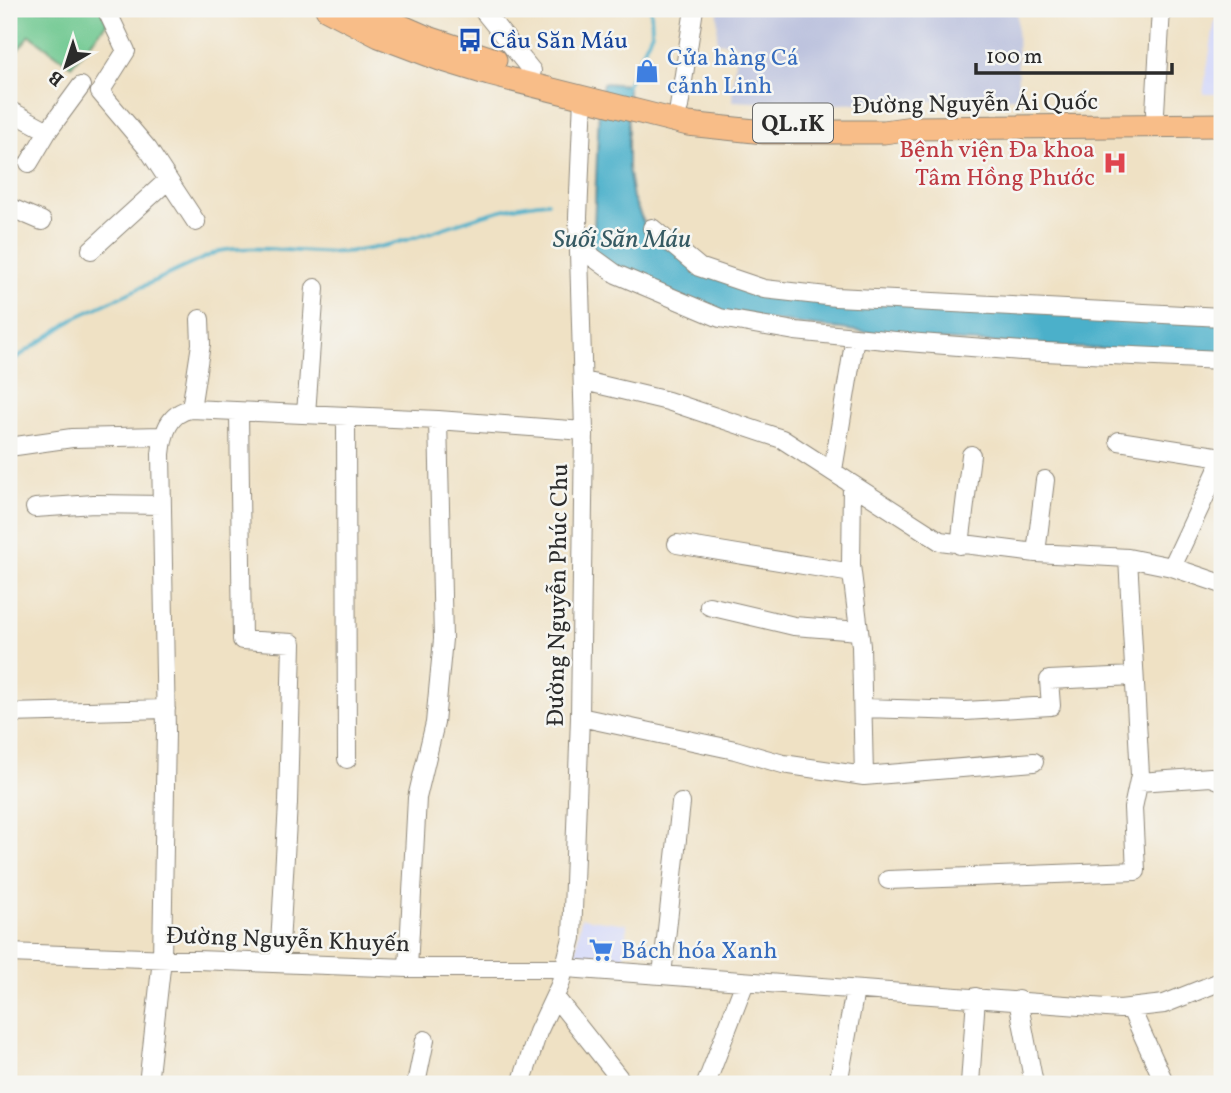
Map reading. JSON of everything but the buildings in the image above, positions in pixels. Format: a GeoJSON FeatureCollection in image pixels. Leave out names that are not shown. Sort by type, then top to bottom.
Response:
{"type":"FeatureCollection","features":[{"type":"Feature","properties":{"kind":"main road","name":"QL.1K"},"geometry":{"type":"LineString","coordinates":[[327,9],[379,36],[440,59],[584,93]]}},
{"type":"Feature","properties":{"kind":"main road","name":"QL.1K"},"geometry":{"type":"LineString","coordinates":[[361,9],[429,38],[532,71]]}},
{"type":"Feature","properties":{"kind":"main road","name":"Đường Nguyễn Ái Quốc"},"geometry":{"type":"LineString","coordinates":[[532,71],[584,93],[680,107],[746,121],[1222,125]]}},
{"type":"Feature","properties":{"kind":"main road","name":"Đường Nguyễn Ái Quốc"},"geometry":{"type":"LineString","coordinates":[[645,104],[688,124],[726,130],[816,133],[948,121],[1155,112],[1222,112]]}},
{"type":"Feature","properties":{"kind":"street"},"geometry":{"type":"LineString","coordinates":[[106,9],[126,51],[100,92],[148,149],[196,222]]}},
{"type":"Feature","properties":{"kind":"street"},"geometry":{"type":"LineString","coordinates":[[482,9],[532,71]]}},
{"type":"Feature","properties":{"kind":"street"},"geometry":{"type":"LineString","coordinates":[[680,107],[694,9]]}},
{"type":"Feature","properties":{"kind":"street"},"geometry":{"type":"LineString","coordinates":[[1155,112],[1161,9]]}},
{"type":"Feature","properties":{"kind":"street"},"geometry":{"type":"LineString","coordinates":[[29,163],[80,86]]}},
{"type":"Feature","properties":{"kind":"street","name":"Đường Nguyễn Phúc Chu"},"geometry":{"type":"LineString","coordinates":[[521,1084],[538,1032],[566,968],[572,938],[580,718],[584,430],[578,166],[584,93]]}},
{"type":"Feature","properties":{"kind":"street"},"geometry":{"type":"LineString","coordinates":[[9,110],[48,131]]}},
{"type":"Feature","properties":{"kind":"street"},"geometry":{"type":"LineString","coordinates":[[91,250],[169,180]]}},
{"type":"Feature","properties":{"kind":"street"},"geometry":{"type":"LineString","coordinates":[[9,207],[42,221]]}},
{"type":"Feature","properties":{"kind":"street"},"geometry":{"type":"LineString","coordinates":[[652,228],[699,267],[764,289],[836,297],[1222,317]]}},
{"type":"Feature","properties":{"kind":"street"},"geometry":{"type":"LineString","coordinates":[[579,248],[616,274],[720,318],[855,337],[1022,351],[1222,360]]}},
{"type":"Feature","properties":{"kind":"street"},"geometry":{"type":"LineString","coordinates":[[306,414],[314,288]]}},
{"type":"Feature","properties":{"kind":"street"},"geometry":{"type":"LineString","coordinates":[[191,409],[201,344],[200,319]]}},
{"type":"Feature","properties":{"kind":"street"},"geometry":{"type":"LineString","coordinates":[[833,470],[855,337]]}},
{"type":"Feature","properties":{"kind":"street"},"geometry":{"type":"LineString","coordinates":[[584,381],[668,401],[756,429],[797,447],[930,536],[960,545],[1128,558],[1172,566],[1222,584]]}},
{"type":"Feature","properties":{"kind":"street"},"geometry":{"type":"LineString","coordinates":[[148,1084],[162,959],[166,709],[163,436],[172,417],[191,409],[438,420],[584,430]]}},
{"type":"Feature","properties":{"kind":"street"},"geometry":{"type":"LineString","coordinates":[[239,413],[242,640],[292,643],[288,803],[279,963]]}},
{"type":"Feature","properties":{"kind":"street"},"geometry":{"type":"LineString","coordinates":[[346,417],[347,759]]}},
{"type":"Feature","properties":{"kind":"street"},"geometry":{"type":"LineString","coordinates":[[408,968],[417,798],[435,723],[443,639],[438,420]]}},
{"type":"Feature","properties":{"kind":"street"},"geometry":{"type":"LineString","coordinates":[[9,447],[72,438],[163,436]]}},
{"type":"Feature","properties":{"kind":"street"},"geometry":{"type":"LineString","coordinates":[[1119,441],[1222,458],[1172,566]]}},
{"type":"Feature","properties":{"kind":"street"},"geometry":{"type":"LineString","coordinates":[[960,545],[971,455]]}},
{"type":"Feature","properties":{"kind":"street"},"geometry":{"type":"LineString","coordinates":[[1037,553],[1045,480]]}},
{"type":"Feature","properties":{"kind":"street"},"geometry":{"type":"LineString","coordinates":[[852,484],[852,573],[859,631],[864,776]]}},
{"type":"Feature","properties":{"kind":"street"},"geometry":{"type":"LineString","coordinates":[[35,508],[94,504],[162,505]]}},
{"type":"Feature","properties":{"kind":"street"},"geometry":{"type":"LineString","coordinates":[[677,544],[852,573]]}},
{"type":"Feature","properties":{"kind":"street"},"geometry":{"type":"LineString","coordinates":[[888,880],[1136,871],[1133,808],[1139,782],[1128,558]]}},
{"type":"Feature","properties":{"kind":"street"},"geometry":{"type":"LineString","coordinates":[[709,606],[794,626],[859,631]]}},
{"type":"Feature","properties":{"kind":"street"},"geometry":{"type":"LineString","coordinates":[[863,708],[965,711],[1051,706],[1049,680],[1134,676]]}},
{"type":"Feature","properties":{"kind":"street"},"geometry":{"type":"LineString","coordinates":[[9,713],[166,709]]}},
{"type":"Feature","properties":{"kind":"street"},"geometry":{"type":"LineString","coordinates":[[580,718],[735,750],[783,764],[864,776],[1034,762]]}},
{"type":"Feature","properties":{"kind":"street"},"geometry":{"type":"LineString","coordinates":[[1139,782],[1211,777],[1222,781]]}},
{"type":"Feature","properties":{"kind":"street"},"geometry":{"type":"LineString","coordinates":[[662,975],[681,803]]}},
{"type":"Feature","properties":{"kind":"street","name":"Đường Nguyễn Khuyến"},"geometry":{"type":"LineString","coordinates":[[9,953],[408,968],[566,968],[1130,1009],[1176,1000],[1222,981]]}},
{"type":"Feature","properties":{"kind":"street"},"geometry":{"type":"LineString","coordinates":[[706,1084],[746,982]]}},
{"type":"Feature","properties":{"kind":"street"},"geometry":{"type":"LineString","coordinates":[[838,1084],[855,990]]}},
{"type":"Feature","properties":{"kind":"street"},"geometry":{"type":"LineString","coordinates":[[555,997],[624,1084]]}},
{"type":"Feature","properties":{"kind":"street"},"geometry":{"type":"LineString","coordinates":[[970,1084],[976,997]]}},
{"type":"Feature","properties":{"kind":"street"},"geometry":{"type":"LineString","coordinates":[[1018,1000],[1034,1084]]}},
{"type":"Feature","properties":{"kind":"street"},"geometry":{"type":"LineString","coordinates":[[1130,1009],[1165,1084]]}},
{"type":"Feature","properties":{"kind":"street"},"geometry":{"type":"LineString","coordinates":[[416,1084],[425,1040]]}},
{"type":"Feature","properties":{"kind":"shaded area"},"geometry":{"type":"Polygon","coordinates":[[[718,9],[1017,9],[1018,98],[811,105],[732,101],[736,44],[717,42],[718,9]]]}},
{"type":"Feature","properties":{"kind":"shaded area"},"geometry":{"type":"Polygon","coordinates":[[[1215,20],[1222,22],[1222,94],[1203,94],[1215,20]]]}},
{"type":"Feature","properties":{"kind":"shaded area","name":"Bách hóa Xanh"},"geometry":{"type":"Polygon","coordinates":[[[581,918],[627,924],[624,967],[574,963],[581,918]]]}},
{"type":"Feature","properties":{"kind":"green space"},"geometry":{"type":"Polygon","coordinates":[[[10,9],[102,9],[107,23],[71,66],[30,35],[17,51],[9,46],[10,9]]]}},
{"type":"Feature","properties":{"kind":"water","name":"Suối Săn Máu"},"geometry":{"type":"Polygon","coordinates":[[[603,83],[628,85],[628,168],[633,198],[647,230],[763,293],[1222,321],[1222,356],[920,339],[722,314],[619,271],[593,251],[599,108],[603,83]]]}},
{"type":"Feature","properties":{"kind":"waterway"},"geometry":{"type":"LineString","coordinates":[[626,88],[652,32],[651,9]]}},
{"type":"Feature","properties":{"kind":"waterway","name":"Suối Săn Máu"},"geometry":{"type":"LineString","coordinates":[[9,363],[77,317],[219,251],[363,250],[409,239],[501,210],[548,202]]}},
{"type":"Feature","properties":{"kind":"place","name":"Cầu Săn Máu"},"geometry":{"type":"Point","coordinates":[470,40]}},
{"type":"Feature","properties":{"kind":"place","name":"Cửa hàng Cá cảnh Linh"},"geometry":{"type":"Point","coordinates":[647,71]}},
{"type":"Feature","properties":{"kind":"place","name":"Bệnh viện Đa khoa Tâm Hồng Phước"},"geometry":{"type":"Point","coordinates":[1115,163]}},
{"type":"Feature","properties":{"kind":"place","name":"Bách hóa Xanh"},"geometry":{"type":"Point","coordinates":[601,950]}}]}
